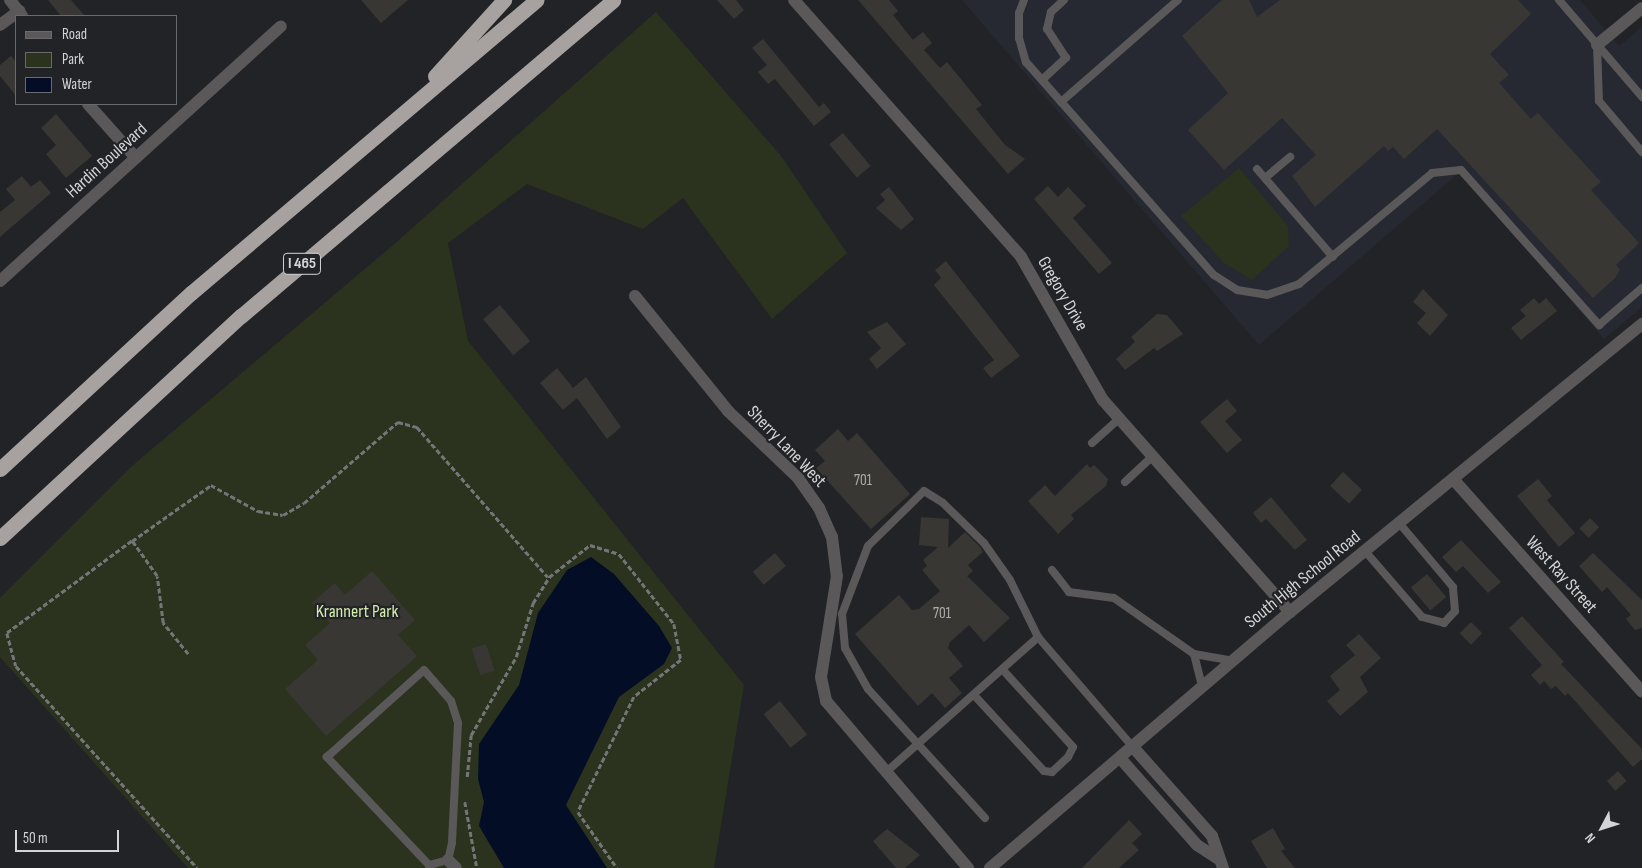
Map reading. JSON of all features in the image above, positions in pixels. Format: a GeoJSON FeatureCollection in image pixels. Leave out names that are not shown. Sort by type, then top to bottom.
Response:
{"type":"FeatureCollection","features":[{"type":"Feature","properties":{"kind":"highway"},"geometry":{"type":"LineString","coordinates":[[410,106],[482,20],[504,0]]}},
{"type":"Feature","properties":{"kind":"highway"},"geometry":{"type":"LineString","coordinates":[[0,469],[191,293],[536,0]]}},
{"type":"Feature","properties":{"kind":"highway","name":"I 465"},"geometry":{"type":"LineString","coordinates":[[0,538],[234,322],[613,0]]}},
{"type":"Feature","properties":{"kind":"street"},"geometry":{"type":"LineString","coordinates":[[10,0],[20,14]]}},
{"type":"Feature","properties":{"kind":"street","name":"Gregory Drive"},"geometry":{"type":"LineString","coordinates":[[794,0],[1021,257],[1096,391],[1290,612]]}},
{"type":"Feature","properties":{"kind":"street"},"geometry":{"type":"LineString","coordinates":[[1598,45],[1642,8]]}},
{"type":"Feature","properties":{"kind":"street"},"geometry":{"type":"LineString","coordinates":[[0,25],[15,17]]}},
{"type":"Feature","properties":{"kind":"street","name":"Hardin Boulevard"},"geometry":{"type":"LineString","coordinates":[[0,281],[281,26]]}},
{"type":"Feature","properties":{"kind":"street"},"geometry":{"type":"LineString","coordinates":[[89,105],[136,158]]}},
{"type":"Feature","properties":{"kind":"street","name":"Sherry Lane West"},"geometry":{"type":"LineString","coordinates":[[635,296],[728,411],[798,478],[820,508],[832,537],[837,576],[821,677],[826,701],[968,868]]}},
{"type":"Feature","properties":{"kind":"street","name":"South High School Road"},"geometry":{"type":"LineString","coordinates":[[990,868],[1290,612],[1454,480],[1642,324]]}},
{"type":"Feature","properties":{"kind":"street","name":"West Ray Street"},"geometry":{"type":"LineString","coordinates":[[1454,480],[1642,692]]}},
{"type":"Feature","properties":{"kind":"street"},"geometry":{"type":"LineString","coordinates":[[1133,747],[1212,836],[1222,864]]}},
{"type":"Feature","properties":{"kind":"street"},"geometry":{"type":"LineString","coordinates":[[1120,758],[1197,845],[1222,864]]}},
{"type":"Feature","properties":{"kind":"lane"},"geometry":{"type":"LineString","coordinates":[[1024,0],[1018,13],[1019,38],[1026,62],[1214,275],[1238,290],[1267,295],[1299,284],[1432,173],[1461,170],[1599,325],[1642,288]]}},
{"type":"Feature","properties":{"kind":"lane"},"geometry":{"type":"LineString","coordinates":[[1042,80],[1066,58],[1047,28],[1051,12],[1064,0]]}},
{"type":"Feature","properties":{"kind":"lane"},"geometry":{"type":"LineString","coordinates":[[1061,102],[1178,0]]}},
{"type":"Feature","properties":{"kind":"lane"},"geometry":{"type":"LineString","coordinates":[[1559,0],[1642,97]]}},
{"type":"Feature","properties":{"kind":"lane"},"geometry":{"type":"LineString","coordinates":[[1598,45],[1599,101],[1642,152]]}},
{"type":"Feature","properties":{"kind":"lane"},"geometry":{"type":"LineString","coordinates":[[1265,178],[1290,157]]}},
{"type":"Feature","properties":{"kind":"lane"},"geometry":{"type":"LineString","coordinates":[[1257,169],[1333,257]]}},
{"type":"Feature","properties":{"kind":"lane"},"geometry":{"type":"LineString","coordinates":[[1092,443],[1119,419]]}},
{"type":"Feature","properties":{"kind":"lane"},"geometry":{"type":"LineString","coordinates":[[1125,482],[1152,457]]}},
{"type":"Feature","properties":{"kind":"lane"},"geometry":{"type":"LineString","coordinates":[[984,818],[917,745],[853,667],[845,648],[842,614],[868,546],[924,491],[943,502],[984,543],[1010,580],[1038,637],[1133,747]]}},
{"type":"Feature","properties":{"kind":"lane"},"geometry":{"type":"LineString","coordinates":[[1365,551],[1422,617],[1444,623],[1455,611],[1453,588],[1400,524]]}},
{"type":"Feature","properties":{"kind":"lane"},"geometry":{"type":"LineString","coordinates":[[1052,570],[1069,592],[1114,598],[1194,654],[1232,661]]}},
{"type":"Feature","properties":{"kind":"lane"},"geometry":{"type":"LineString","coordinates":[[886,773],[1038,637]]}},
{"type":"Feature","properties":{"kind":"lane"},"geometry":{"type":"LineString","coordinates":[[1194,654],[1202,687]]}},
{"type":"Feature","properties":{"kind":"lane"},"geometry":{"type":"LineString","coordinates":[[974,695],[1044,771],[1052,772],[1068,757],[1073,747],[1002,669]]}},
{"type":"Feature","properties":{"kind":"lane"},"geometry":{"type":"LineString","coordinates":[[424,670],[451,701],[458,723],[452,864],[429,865],[328,757],[424,670]]}},
{"type":"Feature","properties":{"kind":"path"},"geometry":{"type":"LineString","coordinates":[[197,868],[16,666],[8,651],[7,634],[211,485],[258,511],[283,515],[304,503],[398,422],[417,427],[549,577]]}},
{"type":"Feature","properties":{"kind":"path"},"geometry":{"type":"LineString","coordinates":[[132,541],[157,576],[162,623],[188,654]]}},
{"type":"Feature","properties":{"kind":"path"},"geometry":{"type":"LineString","coordinates":[[467,781],[471,735],[516,657],[533,603],[549,577],[590,545],[618,554],[674,624],[681,660],[634,697],[578,812],[617,868]]}},
{"type":"Feature","properties":{"kind":"path"},"geometry":{"type":"LineString","coordinates":[[465,800],[478,868]]}},
{"type":"Feature","properties":{"kind":"shaded area"},"geometry":{"type":"Polygon","coordinates":[[[962,0],[1580,0],[1619,46],[1642,27],[1642,307],[1604,339],[1460,172],[1259,345],[962,0]]]}},
{"type":"Feature","properties":{"kind":"green space","name":"Krannert Park"},"geometry":{"type":"Polygon","coordinates":[[[656,12],[781,156],[847,253],[772,319],[683,198],[643,229],[527,184],[448,243],[468,341],[744,685],[714,868],[188,868],[0,657],[0,598],[132,466],[392,246],[656,12]]]}},
{"type":"Feature","properties":{"kind":"green space"},"geometry":{"type":"Polygon","coordinates":[[[1239,168],[1288,226],[1289,246],[1252,280],[1224,263],[1181,216],[1239,168]]]}},
{"type":"Feature","properties":{"kind":"water"},"geometry":{"type":"Polygon","coordinates":[[[591,557],[614,574],[659,626],[672,648],[664,664],[619,697],[566,805],[607,868],[504,868],[479,826],[484,802],[478,779],[479,744],[519,685],[538,613],[567,570],[591,557]]]}},
{"type":"Feature","properties":{"kind":"building"},"geometry":{"type":"Polygon","coordinates":[[[48,0],[71,0],[84,15],[60,15],[48,0]]]}},
{"type":"Feature","properties":{"kind":"building"},"geometry":{"type":"Polygon","coordinates":[[[361,0],[408,0],[381,23],[361,0]]]}},
{"type":"Feature","properties":{"kind":"building"},"geometry":{"type":"Polygon","coordinates":[[[717,0],[736,0],[744,10],[734,19],[717,0]]]}},
{"type":"Feature","properties":{"kind":"building"},"geometry":{"type":"Polygon","coordinates":[[[858,0],[889,0],[898,11],[893,15],[913,40],[923,32],[932,43],[924,50],[940,68],[947,62],[982,105],[976,109],[1005,145],[1025,159],[1008,174],[858,0]]]}},
{"type":"Feature","properties":{"kind":"building"},"geometry":{"type":"Polygon","coordinates":[[[1222,0],[1249,0],[1257,17],[1280,0],[1518,0],[1531,14],[1490,54],[1509,75],[1499,83],[1531,119],[1538,113],[1601,182],[1591,190],[1639,243],[1616,265],[1620,270],[1615,278],[1593,298],[1437,129],[1404,159],[1393,147],[1388,151],[1384,146],[1315,207],[1292,176],[1316,155],[1282,118],[1224,170],[1188,130],[1228,93],[1182,36],[1222,0]]]}},
{"type":"Feature","properties":{"kind":"building"},"geometry":{"type":"Polygon","coordinates":[[[763,39],[819,107],[824,103],[831,112],[814,126],[775,79],[768,84],[758,72],[767,65],[752,48],[763,39]]]}},
{"type":"Feature","properties":{"kind":"building"},"geometry":{"type":"Polygon","coordinates":[[[11,56],[15,61],[15,95],[0,76],[0,65],[11,56]]]}},
{"type":"Feature","properties":{"kind":"building"},"geometry":{"type":"Polygon","coordinates":[[[56,114],[92,156],[66,178],[46,154],[56,145],[41,128],[56,114]]]}},
{"type":"Feature","properties":{"kind":"building"},"geometry":{"type":"Polygon","coordinates":[[[843,133],[871,166],[857,178],[829,145],[843,133]]]}},
{"type":"Feature","properties":{"kind":"building"},"geometry":{"type":"Polygon","coordinates":[[[22,176],[31,187],[40,180],[51,193],[0,237],[0,212],[15,200],[6,189],[22,176]]]}},
{"type":"Feature","properties":{"kind":"building"},"geometry":{"type":"Polygon","coordinates":[[[1048,186],[1058,197],[1068,187],[1086,206],[1073,218],[1112,263],[1099,274],[1034,199],[1048,186]]]}},
{"type":"Feature","properties":{"kind":"building"},"geometry":{"type":"Polygon","coordinates":[[[889,187],[914,219],[901,230],[876,208],[885,200],[880,194],[889,187]]]}},
{"type":"Feature","properties":{"kind":"building"},"geometry":{"type":"Polygon","coordinates":[[[946,261],[1020,356],[991,378],[983,368],[994,360],[934,285],[941,278],[935,270],[946,261]]]}},
{"type":"Feature","properties":{"kind":"building"},"geometry":{"type":"Polygon","coordinates":[[[1423,289],[1448,315],[1430,336],[1417,323],[1426,313],[1413,302],[1423,289]]]}},
{"type":"Feature","properties":{"kind":"building"},"geometry":{"type":"Polygon","coordinates":[[[1534,298],[1539,304],[1546,298],[1557,311],[1521,340],[1511,328],[1526,316],[1520,310],[1534,298]]]}},
{"type":"Feature","properties":{"kind":"building"},"geometry":{"type":"Polygon","coordinates":[[[500,305],[530,341],[513,355],[483,319],[500,305]]]}},
{"type":"Feature","properties":{"kind":"building"},"geometry":{"type":"Polygon","coordinates":[[[1157,314],[1167,315],[1183,334],[1157,351],[1154,348],[1125,370],[1116,359],[1135,342],[1131,337],[1157,314]]]}},
{"type":"Feature","properties":{"kind":"building"},"geometry":{"type":"Polygon","coordinates":[[[887,322],[906,344],[877,369],[869,359],[881,348],[867,332],[887,322]]]}},
{"type":"Feature","properties":{"kind":"building"},"geometry":{"type":"Polygon","coordinates":[[[557,368],[573,388],[586,377],[621,427],[607,439],[577,398],[563,410],[540,383],[557,368]]]}},
{"type":"Feature","properties":{"kind":"building"},"geometry":{"type":"Polygon","coordinates":[[[1227,399],[1237,411],[1225,421],[1242,440],[1227,453],[1200,422],[1227,399]]]}},
{"type":"Feature","properties":{"kind":"building"},"geometry":{"type":"Polygon","coordinates":[[[838,429],[848,441],[857,433],[910,494],[871,529],[816,468],[825,461],[815,450],[838,429]]]}},
{"type":"Feature","properties":{"kind":"building"},"geometry":{"type":"Polygon","coordinates":[[[1087,464],[1090,468],[1094,465],[1108,479],[1106,486],[1071,515],[1074,519],[1058,534],[1028,501],[1045,485],[1055,496],[1087,464]]]}},
{"type":"Feature","properties":{"kind":"building"},"geometry":{"type":"Polygon","coordinates":[[[1343,472],[1362,490],[1349,504],[1330,486],[1343,472]]]}},
{"type":"Feature","properties":{"kind":"building"},"geometry":{"type":"Polygon","coordinates":[[[1538,479],[1552,496],[1547,500],[1575,533],[1559,547],[1517,496],[1538,479]]]}},
{"type":"Feature","properties":{"kind":"building"},"geometry":{"type":"Polygon","coordinates":[[[1271,497],[1307,540],[1295,550],[1266,519],[1261,523],[1253,513],[1271,497]]]}},
{"type":"Feature","properties":{"kind":"building"},"geometry":{"type":"Polygon","coordinates":[[[921,517],[949,519],[948,548],[965,532],[980,547],[983,552],[968,565],[973,571],[967,576],[1010,618],[984,642],[969,625],[950,642],[948,648],[963,666],[949,678],[962,693],[945,708],[932,693],[918,706],[855,634],[899,595],[912,610],[919,609],[940,591],[922,570],[927,566],[923,560],[938,547],[919,545],[921,517]]]}},
{"type":"Feature","properties":{"kind":"building"},"geometry":{"type":"Polygon","coordinates":[[[1590,518],[1599,527],[1589,538],[1579,529],[1590,518]]]}},
{"type":"Feature","properties":{"kind":"building"},"geometry":{"type":"Polygon","coordinates":[[[1461,540],[1501,582],[1488,593],[1463,566],[1456,572],[1442,557],[1461,540]]]}},
{"type":"Feature","properties":{"kind":"building"},"geometry":{"type":"Polygon","coordinates":[[[775,553],[786,566],[764,585],[753,572],[775,553]]]}},
{"type":"Feature","properties":{"kind":"building"},"geometry":{"type":"Polygon","coordinates":[[[1593,553],[1642,600],[1642,628],[1635,630],[1626,619],[1631,615],[1607,587],[1602,592],[1579,566],[1593,553]]]}},
{"type":"Feature","properties":{"kind":"building"},"geometry":{"type":"Polygon","coordinates":[[[372,571],[415,620],[398,635],[417,656],[326,736],[285,689],[318,660],[305,645],[330,623],[312,603],[335,583],[345,595],[372,571]]]}},
{"type":"Feature","properties":{"kind":"building"},"geometry":{"type":"Polygon","coordinates":[[[1427,574],[1446,597],[1430,610],[1411,587],[1427,574]]]}},
{"type":"Feature","properties":{"kind":"building"},"geometry":{"type":"Polygon","coordinates":[[[1522,616],[1564,662],[1561,664],[1642,749],[1642,759],[1633,767],[1568,693],[1565,696],[1556,686],[1551,689],[1544,681],[1540,685],[1531,675],[1542,665],[1509,628],[1522,616]]]}},
{"type":"Feature","properties":{"kind":"building"},"geometry":{"type":"Polygon","coordinates":[[[1471,622],[1482,633],[1471,645],[1460,633],[1471,622]]]}},
{"type":"Feature","properties":{"kind":"building"},"geometry":{"type":"Polygon","coordinates":[[[1359,634],[1381,658],[1360,677],[1368,692],[1340,716],[1327,701],[1340,690],[1330,676],[1355,655],[1346,645],[1359,634]]]}},
{"type":"Feature","properties":{"kind":"building"},"geometry":{"type":"Polygon","coordinates":[[[486,644],[495,671],[480,675],[472,649],[486,644]]]}},
{"type":"Feature","properties":{"kind":"building"},"geometry":{"type":"Polygon","coordinates":[[[780,701],[807,734],[791,748],[764,714],[780,701]]]}},
{"type":"Feature","properties":{"kind":"building"},"geometry":{"type":"Polygon","coordinates":[[[1618,771],[1627,781],[1616,791],[1607,781],[1618,771]]]}},
{"type":"Feature","properties":{"kind":"building"},"geometry":{"type":"Polygon","coordinates":[[[1129,820],[1142,834],[1132,843],[1139,850],[1119,868],[1082,868],[1129,820]]]}},
{"type":"Feature","properties":{"kind":"building"},"geometry":{"type":"Polygon","coordinates":[[[1273,828],[1285,849],[1281,851],[1295,868],[1267,868],[1251,841],[1273,828]]]}},
{"type":"Feature","properties":{"kind":"building"},"geometry":{"type":"Polygon","coordinates":[[[887,829],[920,855],[905,868],[896,868],[873,841],[887,829]]]}}]}
